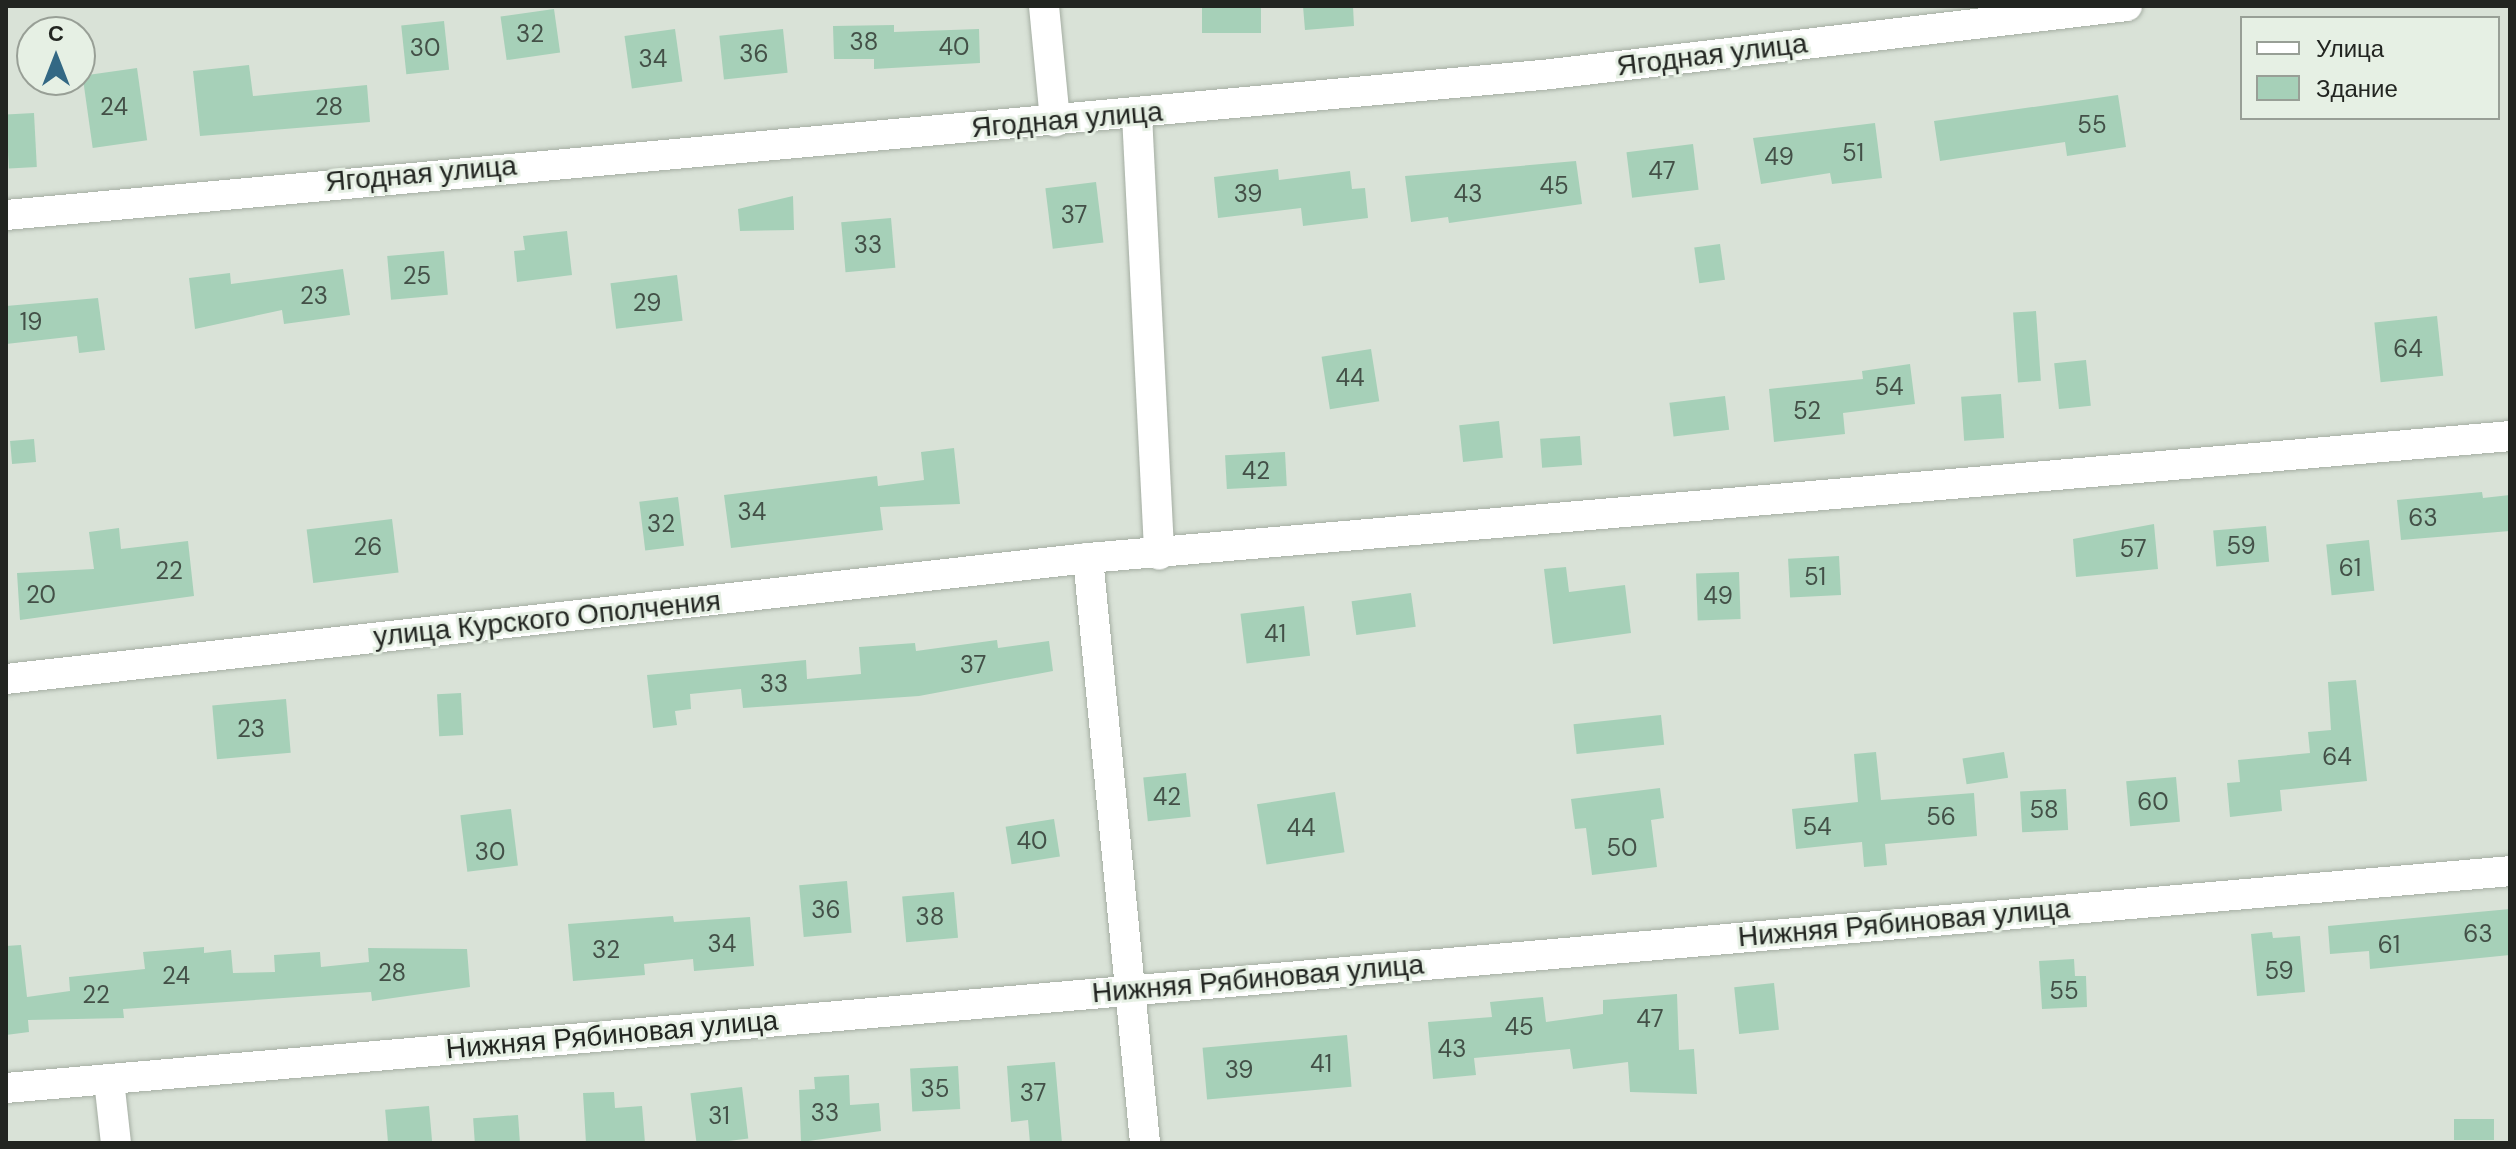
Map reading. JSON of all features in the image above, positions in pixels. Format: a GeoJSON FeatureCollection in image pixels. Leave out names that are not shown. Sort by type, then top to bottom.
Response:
{"type":"FeatureCollection","features":[{"type":"Feature","properties":{"kind":"street"},"geometry":{"type":"LineString","coordinates":[[1044,6],[1055,121]]}},
{"type":"Feature","properties":{"kind":"street","name":"Ягодная улица"},"geometry":{"type":"LineString","coordinates":[[6,215],[1137,115],[2127,6]]}},
{"type":"Feature","properties":{"kind":"street"},"geometry":{"type":"LineString","coordinates":[[1137,115],[1159,554]]}},
{"type":"Feature","properties":{"kind":"street","name":"улица Курского Ополчения"},"geometry":{"type":"LineString","coordinates":[[6,679],[1088,558],[2510,436]]}},
{"type":"Feature","properties":{"kind":"street"},"geometry":{"type":"LineString","coordinates":[[1088,558],[1145,1143]]}},
{"type":"Feature","properties":{"kind":"street","name":"Нижняя Рябиновая улица"},"geometry":{"type":"LineString","coordinates":[[6,1088],[2510,871]]}},
{"type":"Feature","properties":{"kind":"street"},"geometry":{"type":"LineString","coordinates":[[109,1080],[116,1143]]}},
{"type":"Feature","properties":{"kind":"building"},"geometry":{"type":"Polygon","coordinates":[[[1202,6],[1261,6],[1261,33],[1202,33],[1202,6]]]}},
{"type":"Feature","properties":{"kind":"building"},"geometry":{"type":"Polygon","coordinates":[[[1303,6],[1353,6],[1354,26],[1305,30],[1303,6]]]}},
{"type":"Feature","properties":{"kind":"building"},"geometry":{"type":"Polygon","coordinates":[[[554,9],[560,53],[507,60],[501,17],[554,9]]]}},
{"type":"Feature","properties":{"kind":"building"},"geometry":{"type":"Polygon","coordinates":[[[444,21],[449,70],[406,74],[401,25],[444,21]]]}},
{"type":"Feature","properties":{"kind":"building"},"geometry":{"type":"Polygon","coordinates":[[[894,25],[894,32],[979,29],[980,63],[874,69],[874,59],[834,59],[833,26],[894,25]]]}},
{"type":"Feature","properties":{"kind":"building"},"geometry":{"type":"Polygon","coordinates":[[[675,29],[682,81],[632,89],[624,36],[675,29]]]}},
{"type":"Feature","properties":{"kind":"building"},"geometry":{"type":"Polygon","coordinates":[[[783,29],[788,73],[724,79],[719,36],[783,29]]]}},
{"type":"Feature","properties":{"kind":"building"},"geometry":{"type":"Polygon","coordinates":[[[249,65],[253,96],[367,85],[370,122],[200,136],[193,71],[249,65]]]}},
{"type":"Feature","properties":{"kind":"building"},"geometry":{"type":"Polygon","coordinates":[[[137,68],[147,140],[93,148],[85,96],[96,96],[96,74],[137,68]]]}},
{"type":"Feature","properties":{"kind":"building"},"geometry":{"type":"Polygon","coordinates":[[[2118,95],[2126,147],[2067,156],[2065,142],[1940,161],[1934,121],[2118,95]]]}},
{"type":"Feature","properties":{"kind":"building"},"geometry":{"type":"Polygon","coordinates":[[[34,113],[37,167],[9,168],[6,114],[34,113]]]}},
{"type":"Feature","properties":{"kind":"building"},"geometry":{"type":"Polygon","coordinates":[[[1875,123],[1882,178],[1832,184],[1830,173],[1761,184],[1753,138],[1875,123]]]}},
{"type":"Feature","properties":{"kind":"building"},"geometry":{"type":"Polygon","coordinates":[[[1693,144],[1699,190],[1632,198],[1626,152],[1693,144]]]}},
{"type":"Feature","properties":{"kind":"building"},"geometry":{"type":"Polygon","coordinates":[[[1576,161],[1582,204],[1449,223],[1448,217],[1411,222],[1405,176],[1576,161]]]}},
{"type":"Feature","properties":{"kind":"building"},"geometry":{"type":"Polygon","coordinates":[[[1278,169],[1279,180],[1350,171],[1352,189],[1365,188],[1368,218],[1303,226],[1301,208],[1218,218],[1214,177],[1278,169]]]}},
{"type":"Feature","properties":{"kind":"building"},"geometry":{"type":"Polygon","coordinates":[[[1096,182],[1103,243],[1053,249],[1045,188],[1096,182]]]}},
{"type":"Feature","properties":{"kind":"building"},"geometry":{"type":"Polygon","coordinates":[[[793,196],[794,230],[740,231],[738,209],[793,196]]]}},
{"type":"Feature","properties":{"kind":"building"},"geometry":{"type":"Polygon","coordinates":[[[891,218],[895,268],[846,272],[841,222],[891,218]]]}},
{"type":"Feature","properties":{"kind":"building"},"geometry":{"type":"Polygon","coordinates":[[[567,231],[572,275],[517,282],[514,251],[525,250],[523,236],[567,231]]]}},
{"type":"Feature","properties":{"kind":"building"},"geometry":{"type":"Polygon","coordinates":[[[1720,244],[1725,280],[1699,283],[1694,248],[1720,244]]]}},
{"type":"Feature","properties":{"kind":"building"},"geometry":{"type":"Polygon","coordinates":[[[444,251],[448,295],[391,300],[387,256],[444,251]]]}},
{"type":"Feature","properties":{"kind":"building"},"geometry":{"type":"Polygon","coordinates":[[[343,269],[350,315],[284,324],[282,310],[195,329],[189,278],[230,273],[231,284],[343,269]]]}},
{"type":"Feature","properties":{"kind":"building"},"geometry":{"type":"Polygon","coordinates":[[[677,275],[683,321],[616,329],[610,283],[677,275]]]}},
{"type":"Feature","properties":{"kind":"building"},"geometry":{"type":"Polygon","coordinates":[[[98,298],[105,350],[79,353],[77,336],[6,344],[6,306],[98,298]]]}},
{"type":"Feature","properties":{"kind":"building"},"geometry":{"type":"Polygon","coordinates":[[[2036,311],[2041,381],[2018,382],[2013,313],[2036,311]]]}},
{"type":"Feature","properties":{"kind":"building"},"geometry":{"type":"Polygon","coordinates":[[[2437,316],[2443,376],[2381,382],[2374,323],[2437,316]]]}},
{"type":"Feature","properties":{"kind":"building"},"geometry":{"type":"Polygon","coordinates":[[[1371,349],[1379,401],[1330,409],[1322,357],[1371,349]]]}},
{"type":"Feature","properties":{"kind":"building"},"geometry":{"type":"Polygon","coordinates":[[[2086,360],[2091,406],[2059,409],[2054,363],[2086,360]]]}},
{"type":"Feature","properties":{"kind":"building"},"geometry":{"type":"Polygon","coordinates":[[[1910,364],[1915,404],[1843,413],[1845,434],[1774,442],[1769,389],[1863,379],[1862,371],[1910,364]]]}},
{"type":"Feature","properties":{"kind":"building"},"geometry":{"type":"Polygon","coordinates":[[[2001,394],[2004,438],[1964,441],[1961,397],[2001,394]]]}},
{"type":"Feature","properties":{"kind":"building"},"geometry":{"type":"Polygon","coordinates":[[[1725,396],[1729,430],[1674,437],[1669,403],[1725,396]]]}},
{"type":"Feature","properties":{"kind":"building"},"geometry":{"type":"Polygon","coordinates":[[[1499,421],[1503,458],[1463,462],[1459,425],[1499,421]]]}},
{"type":"Feature","properties":{"kind":"building"},"geometry":{"type":"Polygon","coordinates":[[[1580,436],[1582,465],[1542,468],[1540,439],[1580,436]]]}},
{"type":"Feature","properties":{"kind":"building"},"geometry":{"type":"Polygon","coordinates":[[[34,439],[36,462],[12,464],[10,441],[34,439]]]}},
{"type":"Feature","properties":{"kind":"building"},"geometry":{"type":"Polygon","coordinates":[[[954,448],[960,504],[880,507],[883,530],[731,548],[724,495],[877,476],[878,486],[924,480],[921,452],[954,448]]]}},
{"type":"Feature","properties":{"kind":"building"},"geometry":{"type":"Polygon","coordinates":[[[1285,452],[1287,486],[1227,489],[1225,455],[1285,452]]]}},
{"type":"Feature","properties":{"kind":"building"},"geometry":{"type":"Polygon","coordinates":[[[2482,492],[2483,498],[2510,495],[2510,531],[2401,540],[2397,500],[2482,492]]]}},
{"type":"Feature","properties":{"kind":"building"},"geometry":{"type":"Polygon","coordinates":[[[678,497],[684,546],[645,550],[639,502],[678,497]]]}},
{"type":"Feature","properties":{"kind":"building"},"geometry":{"type":"Polygon","coordinates":[[[392,519],[399,573],[313,583],[307,529],[392,519]]]}},
{"type":"Feature","properties":{"kind":"building"},"geometry":{"type":"Polygon","coordinates":[[[2154,524],[2158,569],[2076,577],[2073,539],[2154,524]]]}},
{"type":"Feature","properties":{"kind":"building"},"geometry":{"type":"Polygon","coordinates":[[[2266,526],[2269,562],[2216,566],[2213,531],[2266,526]]]}},
{"type":"Feature","properties":{"kind":"building"},"geometry":{"type":"Polygon","coordinates":[[[119,528],[121,549],[188,541],[194,596],[20,620],[17,573],[94,569],[89,532],[119,528]]]}},
{"type":"Feature","properties":{"kind":"building"},"geometry":{"type":"Polygon","coordinates":[[[2369,540],[2374,591],[2332,595],[2326,544],[2369,540]]]}},
{"type":"Feature","properties":{"kind":"building"},"geometry":{"type":"Polygon","coordinates":[[[1839,556],[1841,595],[1790,598],[1788,559],[1839,556]]]}},
{"type":"Feature","properties":{"kind":"building"},"geometry":{"type":"Polygon","coordinates":[[[1566,567],[1569,592],[1625,585],[1631,633],[1553,644],[1544,569],[1566,567]]]}},
{"type":"Feature","properties":{"kind":"building"},"geometry":{"type":"Polygon","coordinates":[[[1739,572],[1741,619],[1698,620],[1696,574],[1739,572]]]}},
{"type":"Feature","properties":{"kind":"building"},"geometry":{"type":"Polygon","coordinates":[[[1411,593],[1416,627],[1356,635],[1352,601],[1411,593]]]}},
{"type":"Feature","properties":{"kind":"building"},"geometry":{"type":"Polygon","coordinates":[[[1304,606],[1310,656],[1247,663],[1240,614],[1304,606]]]}},
{"type":"Feature","properties":{"kind":"building"},"geometry":{"type":"Polygon","coordinates":[[[997,640],[998,648],[1049,641],[1053,671],[919,696],[743,708],[741,689],[690,694],[691,709],[675,711],[677,725],[653,728],[647,675],[806,660],[807,679],[861,674],[859,647],[915,643],[916,651],[997,640]]]}},
{"type":"Feature","properties":{"kind":"building"},"geometry":{"type":"Polygon","coordinates":[[[2356,680],[2367,781],[2280,790],[2282,811],[2230,817],[2227,783],[2240,782],[2238,760],[2310,753],[2308,732],[2331,730],[2328,682],[2356,680]]]}},
{"type":"Feature","properties":{"kind":"building"},"geometry":{"type":"Polygon","coordinates":[[[461,693],[463,735],[439,736],[437,694],[461,693]]]}},
{"type":"Feature","properties":{"kind":"building"},"geometry":{"type":"Polygon","coordinates":[[[286,699],[291,753],[217,759],[212,705],[286,699]]]}},
{"type":"Feature","properties":{"kind":"building"},"geometry":{"type":"Polygon","coordinates":[[[1661,715],[1664,745],[1577,754],[1573,724],[1661,715]]]}},
{"type":"Feature","properties":{"kind":"building"},"geometry":{"type":"Polygon","coordinates":[[[1876,752],[1881,800],[1974,793],[1977,836],[1885,844],[1887,865],[1864,867],[1862,842],[1796,849],[1792,809],[1858,802],[1854,754],[1876,752]]]}},
{"type":"Feature","properties":{"kind":"building"},"geometry":{"type":"Polygon","coordinates":[[[2004,752],[2008,778],[1967,784],[1963,759],[2004,752]]]}},
{"type":"Feature","properties":{"kind":"building"},"geometry":{"type":"Polygon","coordinates":[[[1186,773],[1191,817],[1148,821],[1143,777],[1186,773]]]}},
{"type":"Feature","properties":{"kind":"building"},"geometry":{"type":"Polygon","coordinates":[[[2176,777],[2180,822],[2130,826],[2126,781],[2176,777]]]}},
{"type":"Feature","properties":{"kind":"building"},"geometry":{"type":"Polygon","coordinates":[[[1660,788],[1664,818],[1651,820],[1657,867],[1592,875],[1586,828],[1575,829],[1571,799],[1660,788]]]}},
{"type":"Feature","properties":{"kind":"building"},"geometry":{"type":"Polygon","coordinates":[[[2066,789],[2068,830],[2022,832],[2020,791],[2066,789]]]}},
{"type":"Feature","properties":{"kind":"building"},"geometry":{"type":"Polygon","coordinates":[[[1335,792],[1345,852],[1267,865],[1257,804],[1335,792]]]}},
{"type":"Feature","properties":{"kind":"building"},"geometry":{"type":"Polygon","coordinates":[[[511,809],[518,866],[467,872],[460,815],[511,809]]]}},
{"type":"Feature","properties":{"kind":"building"},"geometry":{"type":"Polygon","coordinates":[[[1054,819],[1060,857],[1012,864],[1006,827],[1054,819]]]}},
{"type":"Feature","properties":{"kind":"building"},"geometry":{"type":"Polygon","coordinates":[[[847,881],[852,933],[804,937],[799,885],[847,881]]]}},
{"type":"Feature","properties":{"kind":"building"},"geometry":{"type":"Polygon","coordinates":[[[954,892],[958,938],[906,942],[902,897],[954,892]]]}},
{"type":"Feature","properties":{"kind":"building"},"geometry":{"type":"Polygon","coordinates":[[[2510,909],[2510,955],[2370,969],[2369,951],[2330,954],[2328,926],[2510,909]]]}},
{"type":"Feature","properties":{"kind":"building"},"geometry":{"type":"Polygon","coordinates":[[[673,916],[674,922],[750,917],[754,966],[694,971],[693,959],[644,964],[645,975],[573,981],[568,924],[673,916]]]}},
{"type":"Feature","properties":{"kind":"building"},"geometry":{"type":"Polygon","coordinates":[[[2272,932],[2273,938],[2300,936],[2305,992],[2257,996],[2251,934],[2272,932]]]}},
{"type":"Feature","properties":{"kind":"building"},"geometry":{"type":"Polygon","coordinates":[[[21,945],[27,997],[70,991],[69,977],[145,969],[143,952],[204,947],[204,953],[231,950],[233,973],[275,972],[274,955],[320,952],[321,967],[369,962],[368,948],[467,949],[470,987],[372,1001],[371,992],[123,1009],[124,1018],[28,1020],[29,1032],[6,1035],[6,946],[21,945]]]}},
{"type":"Feature","properties":{"kind":"building"},"geometry":{"type":"Polygon","coordinates":[[[2074,959],[2075,976],[2086,976],[2087,1007],[2042,1009],[2039,961],[2074,959]]]}},
{"type":"Feature","properties":{"kind":"building"},"geometry":{"type":"Polygon","coordinates":[[[1774,983],[1779,1030],[1739,1034],[1734,987],[1774,983]]]}},
{"type":"Feature","properties":{"kind":"building"},"geometry":{"type":"Polygon","coordinates":[[[1677,994],[1679,1050],[1694,1049],[1697,1094],[1630,1092],[1628,1062],[1573,1069],[1570,1049],[1474,1058],[1476,1075],[1433,1079],[1428,1022],[1492,1017],[1490,1002],[1543,997],[1546,1022],[1603,1014],[1603,1000],[1677,994]]]}},
{"type":"Feature","properties":{"kind":"building"},"geometry":{"type":"Polygon","coordinates":[[[1347,1035],[1352,1087],[1207,1099],[1203,1048],[1347,1035]]]}},
{"type":"Feature","properties":{"kind":"building"},"geometry":{"type":"Polygon","coordinates":[[[1055,1062],[1062,1143],[1030,1143],[1028,1120],[1011,1122],[1007,1066],[1055,1062]]]}},
{"type":"Feature","properties":{"kind":"building"},"geometry":{"type":"Polygon","coordinates":[[[958,1066],[960,1109],[912,1111],[910,1069],[958,1066]]]}},
{"type":"Feature","properties":{"kind":"building"},"geometry":{"type":"Polygon","coordinates":[[[849,1075],[850,1105],[879,1103],[881,1131],[801,1142],[799,1090],[815,1089],[814,1077],[849,1075]]]}},
{"type":"Feature","properties":{"kind":"building"},"geometry":{"type":"Polygon","coordinates":[[[742,1087],[748,1139],[696,1143],[690,1093],[742,1087]]]}},
{"type":"Feature","properties":{"kind":"building"},"geometry":{"type":"Polygon","coordinates":[[[614,1092],[615,1108],[642,1106],[645,1143],[586,1143],[583,1093],[614,1092]]]}},
{"type":"Feature","properties":{"kind":"building"},"geometry":{"type":"Polygon","coordinates":[[[429,1106],[432,1143],[388,1143],[385,1110],[429,1106]]]}},
{"type":"Feature","properties":{"kind":"building"},"geometry":{"type":"Polygon","coordinates":[[[518,1115],[520,1143],[475,1143],[473,1118],[518,1115]]]}},
{"type":"Feature","properties":{"kind":"building"},"geometry":{"type":"Polygon","coordinates":[[[2454,1119],[2494,1119],[2494,1140],[2454,1140],[2454,1119]]]}}]}
